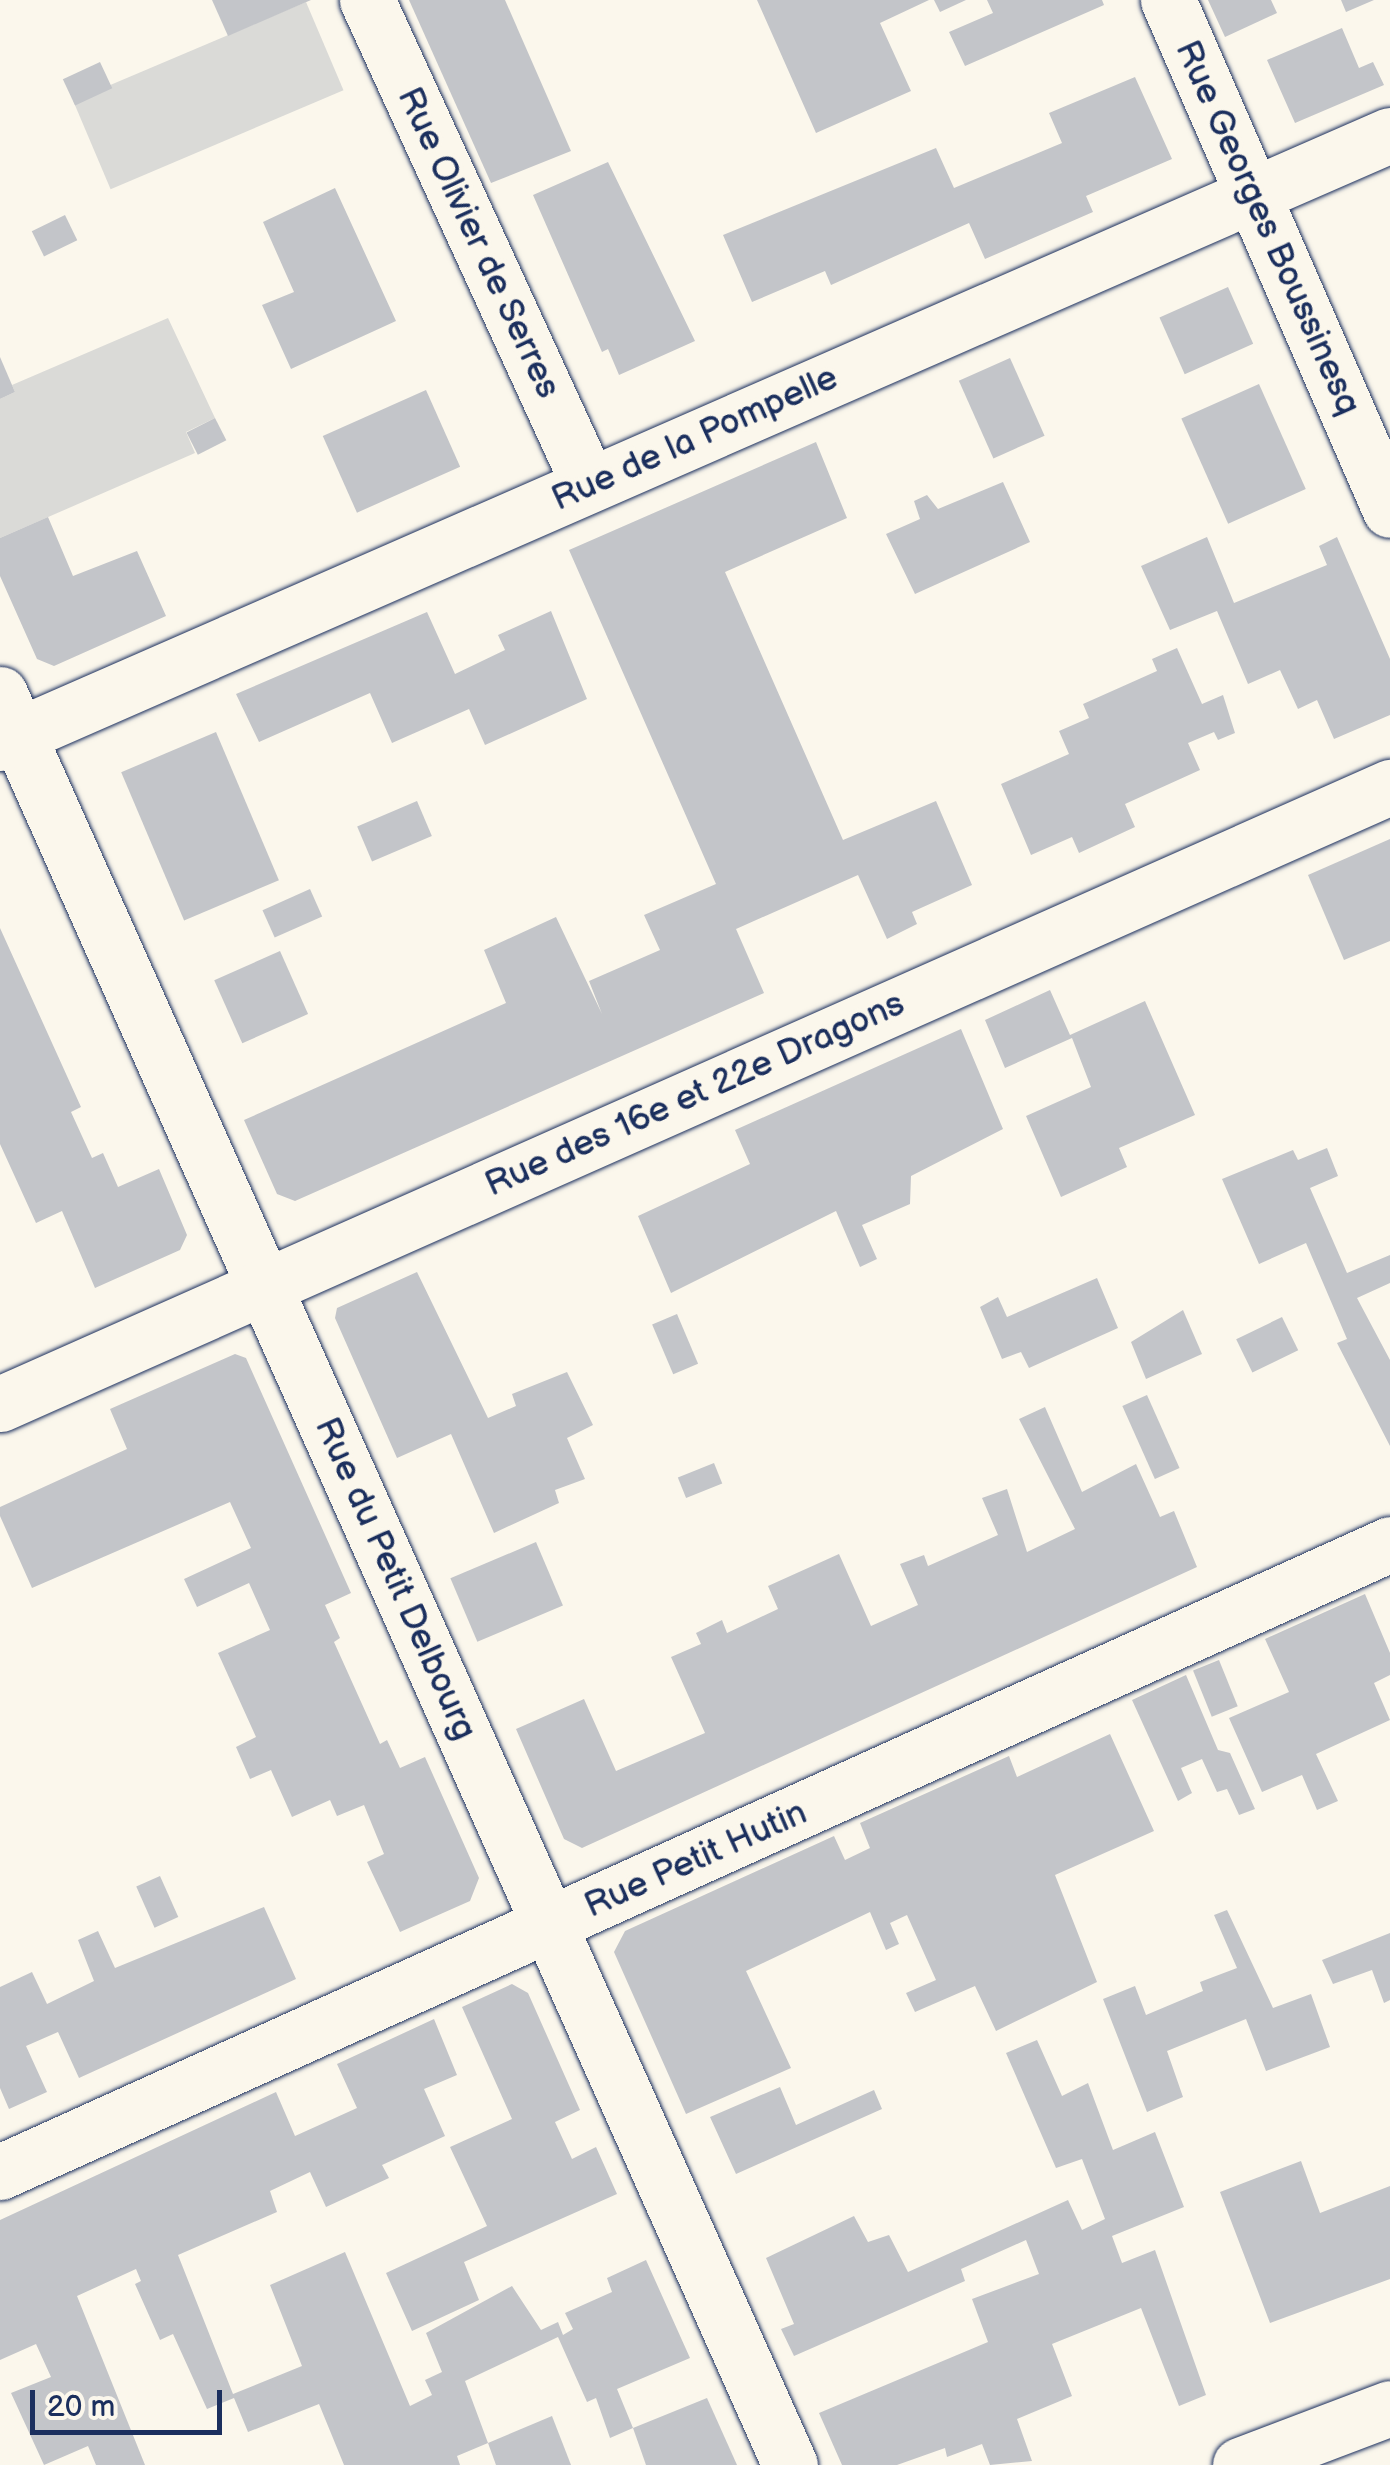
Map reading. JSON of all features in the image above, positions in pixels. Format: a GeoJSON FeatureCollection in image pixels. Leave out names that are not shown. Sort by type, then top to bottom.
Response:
{"type":"FeatureCollection","features":[{"type":"Feature","properties":{"kind":"street","name":"Rue Olivier de Serres"},"geometry":{"type":"LineString","coordinates":[[367,0],[589,485]]}},
{"type":"Feature","properties":{"kind":"street","name":"Rue Georges Boussinesq"},"geometry":{"type":"LineString","coordinates":[[1168,0],[1390,510]]}},
{"type":"Feature","properties":{"kind":"street","name":"Rue de la Pompelle"},"geometry":{"type":"LineString","coordinates":[[6,724],[589,485],[1390,135]]}},
{"type":"Feature","properties":{"kind":"street","name":"Rue du Petit Delbourg"},"geometry":{"type":"LineString","coordinates":[[6,724],[264,1286],[790,2465]]}},
{"type":"Feature","properties":{"kind":"street","name":"Rue des 16e et 22e Dragons"},"geometry":{"type":"LineString","coordinates":[[0,1404],[1390,787]]}},
{"type":"Feature","properties":{"kind":"street","name":"Rue Petit Hutin"},"geometry":{"type":"LineString","coordinates":[[0,2172],[550,1927],[1390,1544]]}},
{"type":"Feature","properties":{"kind":"street"},"geometry":{"type":"LineString","coordinates":[[1240,2465],[1390,2408]]}},
{"type":"Feature","properties":{"kind":"shaded area"},"geometry":{"type":"Polygon","coordinates":[[[306,2],[344,90],[111,189],[73,101],[306,2]]]}},
{"type":"Feature","properties":{"kind":"shaded area"},"geometry":{"type":"Polygon","coordinates":[[[168,318],[215,418],[186,432],[195,453],[0,538],[0,399],[15,392],[12,385],[168,318]]]}},
{"type":"Feature","properties":{"kind":"building"},"geometry":{"type":"Polygon","coordinates":[[[212,0],[311,0],[228,36],[212,0]]]}},
{"type":"Feature","properties":{"kind":"building"},"geometry":{"type":"Polygon","coordinates":[[[409,0],[505,0],[571,151],[491,183],[409,0]]]}},
{"type":"Feature","properties":{"kind":"building"},"geometry":{"type":"Polygon","coordinates":[[[757,0],[929,0],[880,23],[911,91],[816,133],[757,0]]]}},
{"type":"Feature","properties":{"kind":"building"},"geometry":{"type":"Polygon","coordinates":[[[934,0],[966,0],[940,12],[934,0]]]}},
{"type":"Feature","properties":{"kind":"building"},"geometry":{"type":"Polygon","coordinates":[[[987,0],[1102,0],[1104,5],[965,66],[949,32],[993,13],[987,0]]]}},
{"type":"Feature","properties":{"kind":"building"},"geometry":{"type":"Polygon","coordinates":[[[1208,0],[1271,0],[1277,13],[1225,37],[1208,0]]]}},
{"type":"Feature","properties":{"kind":"building"},"geometry":{"type":"Polygon","coordinates":[[[1341,0],[1374,0],[1346,12],[1341,0]]]}},
{"type":"Feature","properties":{"kind":"building"},"geometry":{"type":"Polygon","coordinates":[[[1342,28],[1359,68],[1373,62],[1384,85],[1295,123],[1267,60],[1342,28]]]}},
{"type":"Feature","properties":{"kind":"building"},"geometry":{"type":"Polygon","coordinates":[[[100,62],[112,88],[75,106],[63,79],[100,62]]]}},
{"type":"Feature","properties":{"kind":"building"},"geometry":{"type":"Polygon","coordinates":[[[1135,77],[1172,159],[1086,196],[1093,212],[985,259],[969,223],[831,285],[825,271],[752,302],[723,235],[936,148],[954,188],[1062,143],[1049,113],[1135,77]]]}},
{"type":"Feature","properties":{"kind":"building"},"geometry":{"type":"Polygon","coordinates":[[[608,162],[695,341],[619,375],[608,349],[602,352],[533,195],[608,162]]]}},
{"type":"Feature","properties":{"kind":"building"},"geometry":{"type":"Polygon","coordinates":[[[335,188],[396,321],[291,369],[262,305],[294,292],[263,222],[335,188]]]}},
{"type":"Feature","properties":{"kind":"building"},"geometry":{"type":"Polygon","coordinates":[[[65,215],[77,240],[44,256],[32,231],[65,215]]]}},
{"type":"Feature","properties":{"kind":"building"},"geometry":{"type":"Polygon","coordinates":[[[1228,287],[1253,344],[1185,374],[1159,318],[1228,287]]]}},
{"type":"Feature","properties":{"kind":"building"},"geometry":{"type":"Polygon","coordinates":[[[0,357],[15,392],[0,399],[0,357]]]}},
{"type":"Feature","properties":{"kind":"building"},"geometry":{"type":"Polygon","coordinates":[[[1010,358],[1045,436],[993,458],[959,381],[1010,358]]]}},
{"type":"Feature","properties":{"kind":"building"},"geometry":{"type":"Polygon","coordinates":[[[1259,384],[1306,489],[1228,524],[1181,419],[1259,384]]]}},
{"type":"Feature","properties":{"kind":"building"},"geometry":{"type":"Polygon","coordinates":[[[426,390],[460,467],[357,513],[323,436],[426,390]]]}},
{"type":"Feature","properties":{"kind":"building"},"geometry":{"type":"Polygon","coordinates":[[[215,418],[226,440],[198,455],[186,433],[215,418]]]}},
{"type":"Feature","properties":{"kind":"building"},"geometry":{"type":"Polygon","coordinates":[[[816,442],[847,518],[725,572],[843,840],[936,801],[972,885],[912,912],[917,924],[887,939],[858,875],[736,929],[764,993],[295,1201],[277,1194],[244,1120],[506,1003],[484,950],[556,917],[602,1014],[589,981],[660,950],[644,915],[716,884],[569,550],[816,442]]]}},
{"type":"Feature","properties":{"kind":"building"},"geometry":{"type":"Polygon","coordinates":[[[1003,482],[1030,542],[915,594],[886,534],[920,519],[914,501],[927,495],[938,509],[1003,482]]]}},
{"type":"Feature","properties":{"kind":"building"},"geometry":{"type":"Polygon","coordinates":[[[48,517],[73,576],[137,551],[166,616],[54,666],[37,659],[0,576],[0,538],[48,517]]]}},
{"type":"Feature","properties":{"kind":"building"},"geometry":{"type":"Polygon","coordinates":[[[1207,537],[1234,603],[1327,565],[1319,546],[1337,537],[1390,659],[1390,715],[1334,739],[1317,700],[1298,709],[1280,670],[1248,684],[1217,611],[1170,630],[1141,566],[1207,537]]]}},
{"type":"Feature","properties":{"kind":"building"},"geometry":{"type":"Polygon","coordinates":[[[551,611],[587,699],[485,745],[469,709],[392,743],[370,693],[259,742],[236,694],[427,612],[455,674],[505,650],[498,635],[551,611]]]}},
{"type":"Feature","properties":{"kind":"building"},"geometry":{"type":"Polygon","coordinates":[[[1177,648],[1202,704],[1223,695],[1235,733],[1218,740],[1214,732],[1188,743],[1200,770],[1125,804],[1135,827],[1079,853],[1072,837],[1031,855],[1001,784],[1069,754],[1059,731],[1089,718],[1083,704],[1157,671],[1152,659],[1177,648]]]}},
{"type":"Feature","properties":{"kind":"building"},"geometry":{"type":"Polygon","coordinates":[[[216,732],[279,880],[184,920],[121,772],[216,732]]]}},
{"type":"Feature","properties":{"kind":"building"},"geometry":{"type":"Polygon","coordinates":[[[417,801],[432,836],[372,861],[357,826],[417,801]]]}},
{"type":"Feature","properties":{"kind":"building"},"geometry":{"type":"Polygon","coordinates":[[[1390,839],[1390,941],[1344,960],[1308,875],[1390,839]]]}},
{"type":"Feature","properties":{"kind":"building"},"geometry":{"type":"Polygon","coordinates":[[[310,889],[322,916],[275,938],[262,910],[310,889]]]}},
{"type":"Feature","properties":{"kind":"building"},"geometry":{"type":"Polygon","coordinates":[[[0,928],[81,1107],[71,1112],[92,1158],[103,1153],[118,1187],[159,1169],[187,1235],[180,1250],[95,1288],[62,1211],[36,1223],[0,1144],[0,928]]]}},
{"type":"Feature","properties":{"kind":"building"},"geometry":{"type":"Polygon","coordinates":[[[280,951],[308,1014],[242,1043],[214,980],[280,951]]]}},
{"type":"Feature","properties":{"kind":"building"},"geometry":{"type":"Polygon","coordinates":[[[1050,990],[1070,1035],[1145,1001],[1195,1115],[1119,1148],[1127,1167],[1061,1197],[1026,1116],[1091,1087],[1072,1038],[1005,1068],[985,1020],[1050,990]]]}},
{"type":"Feature","properties":{"kind":"building"},"geometry":{"type":"Polygon","coordinates":[[[961,1029],[1003,1129],[911,1176],[910,1204],[862,1225],[877,1259],[860,1267],[836,1211],[671,1293],[638,1216],[750,1164],[735,1130],[961,1029]]]}},
{"type":"Feature","properties":{"kind":"building"},"geometry":{"type":"Polygon","coordinates":[[[1327,1148],[1338,1176],[1310,1188],[1347,1273],[1390,1255],[1390,1283],[1357,1298],[1390,1360],[1390,1446],[1337,1343],[1347,1339],[1306,1243],[1259,1264],[1222,1179],[1293,1150],[1298,1160],[1327,1148]]]}},
{"type":"Feature","properties":{"kind":"building"},"geometry":{"type":"Polygon","coordinates":[[[417,1272],[488,1418],[516,1406],[512,1394],[567,1372],[593,1425],[567,1438],[585,1479],[555,1490],[559,1503],[494,1533],[451,1434],[397,1458],[335,1318],[337,1308],[417,1272]]]}},
{"type":"Feature","properties":{"kind":"building"},"geometry":{"type":"Polygon","coordinates":[[[1097,1278],[1118,1328],[1029,1368],[1021,1352],[1002,1359],[980,1307],[998,1297],[1007,1317],[1097,1278]]]}},
{"type":"Feature","properties":{"kind":"building"},"geometry":{"type":"Polygon","coordinates":[[[1183,1310],[1202,1354],[1146,1379],[1131,1342],[1183,1310]]]}},
{"type":"Feature","properties":{"kind":"building"},"geometry":{"type":"Polygon","coordinates":[[[677,1314],[698,1364],[673,1374],[652,1325],[677,1314]]]}},
{"type":"Feature","properties":{"kind":"building"},"geometry":{"type":"Polygon","coordinates":[[[1282,1317],[1298,1350],[1252,1373],[1236,1339],[1282,1317]]]}},
{"type":"Feature","properties":{"kind":"building"},"geometry":{"type":"Polygon","coordinates":[[[235,1354],[246,1358],[351,1593],[325,1605],[340,1638],[334,1642],[380,1744],[387,1740],[400,1768],[425,1757],[479,1878],[470,1901],[400,1932],[367,1862],[384,1854],[364,1805],[337,1816],[330,1800],[292,1817],[271,1770],[250,1779],[236,1747],[256,1737],[218,1653],[270,1630],[249,1583],[197,1607],[184,1579],[251,1548],[230,1502],[32,1588],[0,1516],[0,1507],[127,1449],[110,1409],[235,1354]]]}},
{"type":"Feature","properties":{"kind":"building"},"geometry":{"type":"Polygon","coordinates":[[[1147,1395],[1180,1468],[1155,1479],[1122,1406],[1147,1395]]]}},
{"type":"Feature","properties":{"kind":"building"},"geometry":{"type":"Polygon","coordinates":[[[1045,1407],[1082,1492],[1136,1464],[1160,1517],[1174,1511],[1197,1567],[582,1848],[564,1839],[516,1729],[584,1699],[616,1771],[705,1733],[671,1657],[701,1644],[696,1633],[722,1620],[727,1633],[778,1609],[768,1586],[839,1554],[871,1626],[918,1605],[900,1564],[924,1555],[928,1566],[998,1535],[982,1498],[1007,1489],[1027,1552],[1075,1529],[1019,1419],[1045,1407]]]}},
{"type":"Feature","properties":{"kind":"building"},"geometry":{"type":"Polygon","coordinates":[[[714,1463],[722,1483],[686,1498],[678,1478],[714,1463]]]}},
{"type":"Feature","properties":{"kind":"building"},"geometry":{"type":"Polygon","coordinates":[[[536,1542],[563,1606],[477,1642],[450,1578],[536,1542]]]}},
{"type":"Feature","properties":{"kind":"building"},"geometry":{"type":"Polygon","coordinates":[[[1365,1594],[1390,1653],[1390,1675],[1374,1683],[1390,1720],[1316,1754],[1338,1801],[1317,1810],[1302,1775],[1262,1792],[1229,1718],[1289,1692],[1265,1639],[1365,1594]]]}},
{"type":"Feature","properties":{"kind":"building"},"geometry":{"type":"Polygon","coordinates":[[[1219,1660],[1238,1706],[1212,1717],[1193,1670],[1219,1660]]]}},
{"type":"Feature","properties":{"kind":"building"},"geometry":{"type":"Polygon","coordinates":[[[1186,1675],[1218,1750],[1230,1753],[1255,1809],[1239,1815],[1227,1789],[1217,1792],[1202,1759],[1181,1768],[1192,1793],[1178,1801],[1132,1700],[1186,1675]]]}},
{"type":"Feature","properties":{"kind":"building"},"geometry":{"type":"Polygon","coordinates":[[[1110,1734],[1154,1831],[1055,1875],[1097,1982],[996,2031],[975,1986],[915,2012],[906,1993],[936,1980],[907,1915],[890,1923],[899,1944],[886,1950],[870,1912],[746,1971],[791,2068],[686,2114],[614,1952],[625,1931],[834,1836],[845,1860],[870,1848],[860,1823],[1009,1756],[1017,1777],[1110,1734]]]}},
{"type":"Feature","properties":{"kind":"building"},"geometry":{"type":"Polygon","coordinates":[[[160,1876],[178,1917],[155,1928],[136,1887],[160,1876]]]}},
{"type":"Feature","properties":{"kind":"building"},"geometry":{"type":"Polygon","coordinates":[[[264,1907],[296,1979],[79,2078],[58,2032],[26,2046],[47,2092],[9,2109],[0,2088],[0,1987],[32,1972],[47,2004],[94,1981],[78,1940],[98,1931],[115,1968],[264,1907]]]}},
{"type":"Feature","properties":{"kind":"building"},"geometry":{"type":"Polygon","coordinates":[[[1227,1910],[1273,2008],[1311,1994],[1330,2047],[1266,2071],[1246,2019],[1167,2051],[1183,2097],[1147,2112],[1103,1999],[1135,1986],[1146,2015],[1203,1991],[1200,1982],[1237,1968],[1214,1915],[1227,1910]]]}},
{"type":"Feature","properties":{"kind":"building"},"geometry":{"type":"Polygon","coordinates":[[[1390,1933],[1390,2000],[1384,2003],[1372,1970],[1333,1984],[1322,1960],[1390,1933]]]}},
{"type":"Feature","properties":{"kind":"building"},"geometry":{"type":"Polygon","coordinates":[[[512,1984],[528,1993],[580,2110],[555,2122],[572,2159],[596,2147],[617,2194],[464,2262],[479,2300],[412,2331],[386,2273],[487,2226],[450,2147],[512,2119],[462,2007],[512,1984]]]}},
{"type":"Feature","properties":{"kind":"building"},"geometry":{"type":"Polygon","coordinates":[[[434,2019],[457,2075],[424,2089],[445,2136],[382,2165],[389,2178],[326,2207],[310,2172],[270,2191],[277,2212],[178,2255],[233,2394],[302,2366],[270,2285],[345,2252],[410,2406],[432,2395],[425,2380],[442,2372],[426,2333],[512,2286],[541,2330],[558,2322],[563,2335],[573,2329],[565,2313],[612,2292],[607,2278],[646,2260],[690,2358],[617,2389],[633,2428],[610,2438],[596,2398],[587,2402],[558,2337],[465,2381],[488,2443],[457,2456],[460,2465],[344,2465],[319,2404],[248,2432],[234,2398],[207,2409],[173,2334],[160,2340],[135,2284],[141,2281],[136,2269],[77,2296],[145,2465],[96,2465],[88,2446],[44,2465],[11,2393],[51,2377],[36,2344],[0,2360],[0,2220],[276,2092],[295,2136],[357,2108],[337,2064],[434,2019]]]}},
{"type":"Feature","properties":{"kind":"building"},"geometry":{"type":"Polygon","coordinates":[[[1037,2040],[1062,2096],[1088,2083],[1113,2150],[1155,2132],[1184,2207],[1112,2236],[1122,2263],[1155,2250],[1206,2395],[1179,2406],[1141,2308],[1052,2344],[1072,2396],[1017,2419],[1032,2461],[990,2465],[982,2444],[947,2457],[945,2448],[897,2465],[842,2465],[819,2413],[988,2342],[972,2299],[1039,2274],[1026,2240],[961,2269],[965,2281],[794,2356],[781,2329],[794,2324],[766,2258],[854,2216],[868,2242],[889,2235],[908,2272],[1068,2200],[1082,2230],[1105,2219],[1082,2159],[1056,2168],[1006,2053],[1037,2040]]]}},
{"type":"Feature","properties":{"kind":"building"},"geometry":{"type":"Polygon","coordinates":[[[780,2087],[796,2125],[874,2090],[882,2109],[736,2174],[710,2117],[780,2087]]]}},
{"type":"Feature","properties":{"kind":"building"},"geometry":{"type":"Polygon","coordinates":[[[1301,2161],[1320,2213],[1390,2186],[1390,2279],[1270,2323],[1220,2192],[1301,2161]]]}},
{"type":"Feature","properties":{"kind":"building"},"geometry":{"type":"Polygon","coordinates":[[[707,2398],[737,2465],[646,2465],[633,2428],[707,2398]]]}},
{"type":"Feature","properties":{"kind":"building"},"geometry":{"type":"Polygon","coordinates":[[[552,2416],[571,2465],[496,2465],[488,2443],[552,2416]]]}}]}
